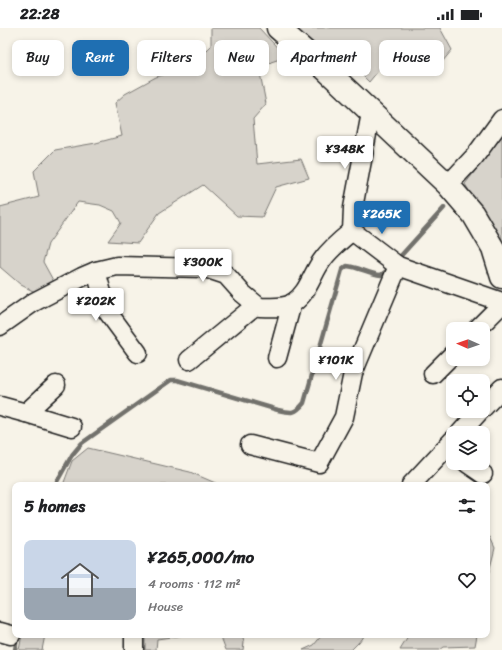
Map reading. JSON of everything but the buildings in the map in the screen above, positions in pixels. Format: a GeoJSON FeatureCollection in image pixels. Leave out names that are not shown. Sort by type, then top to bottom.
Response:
{"type":"FeatureCollection","features":[{"type":"Feature","properties":{"kind":"street"},"geometry":{"type":"LineString","coordinates":[[278,28],[324,68],[448,185],[474,214],[493,248],[502,277]]}},
{"type":"Feature","properties":{"kind":"street"},"geometry":{"type":"LineString","coordinates":[[0,326],[34,302],[82,277],[96,271],[117,266],[205,268],[226,275],[242,293],[259,307],[277,307],[292,303],[305,291],[322,260],[336,244],[352,231],[353,208],[371,113]]}},
{"type":"Feature","properties":{"kind":"street"},"geometry":{"type":"LineString","coordinates":[[448,185],[475,156],[502,119]]}},
{"type":"Feature","properties":{"kind":"street"},"geometry":{"type":"LineString","coordinates":[[352,231],[396,264],[502,303],[484,322]]}},
{"type":"Feature","properties":{"kind":"street"},"geometry":{"type":"LineString","coordinates":[[250,445],[319,463],[344,417],[353,373],[396,264]]}},
{"type":"Feature","properties":{"kind":"street"},"geometry":{"type":"LineString","coordinates":[[96,271],[107,311],[138,353]]}},
{"type":"Feature","properties":{"kind":"street"},"geometry":{"type":"LineString","coordinates":[[277,358],[292,303]]}},
{"type":"Feature","properties":{"kind":"street"},"geometry":{"type":"LineString","coordinates":[[189,360],[256,304]]}},
{"type":"Feature","properties":{"kind":"street"},"geometry":{"type":"LineString","coordinates":[[433,374],[446,361]]}},
{"type":"Feature","properties":{"kind":"street"},"geometry":{"type":"LineString","coordinates":[[26,413],[56,385]]}},
{"type":"Feature","properties":{"kind":"street"},"geometry":{"type":"LineString","coordinates":[[490,401],[502,388]]}},
{"type":"Feature","properties":{"kind":"street"},"geometry":{"type":"LineString","coordinates":[[0,406],[72,427]]}},
{"type":"Feature","properties":{"kind":"street"},"geometry":{"type":"LineString","coordinates":[[466,426],[474,418]]}},
{"type":"Feature","properties":{"kind":"street"},"geometry":{"type":"LineString","coordinates":[[414,482],[446,452]]}},
{"type":"Feature","properties":{"kind":"street"},"geometry":{"type":"LineString","coordinates":[[477,470],[483,474]]}},
{"type":"Feature","properties":{"kind":"shaded area"},"geometry":{"type":"Polygon","coordinates":[[[211,28],[259,28],[277,47],[277,60],[269,64],[269,40],[214,40],[214,76],[261,76],[266,104],[253,119],[257,164],[301,159],[309,178],[276,187],[262,217],[237,216],[203,185],[159,213],[138,243],[108,241],[121,223],[114,211],[100,205],[78,202],[48,244],[43,262],[54,282],[35,292],[21,285],[0,267],[0,207],[39,197],[34,171],[55,150],[96,143],[122,136],[115,103],[125,94],[156,77],[206,76],[206,51],[211,46],[211,28]]]}},
{"type":"Feature","properties":{"kind":"shaded area"},"geometry":{"type":"Polygon","coordinates":[[[292,28],[440,28],[452,50],[444,60],[444,40],[379,40],[379,70],[369,82],[363,76],[371,76],[371,40],[307,40],[292,28]]]}},
{"type":"Feature","properties":{"kind":"shaded area"},"geometry":{"type":"Polygon","coordinates":[[[502,136],[502,248],[465,184],[502,136]]]}},
{"type":"Feature","properties":{"kind":"shaded area"},"geometry":{"type":"Polygon","coordinates":[[[88,448],[190,472],[213,482],[64,482],[72,461],[88,448]]]}},
{"type":"Feature","properties":{"kind":"shaded area"},"geometry":{"type":"Polygon","coordinates":[[[490,537],[495,548],[490,568],[490,537]]]}},
{"type":"Feature","properties":{"kind":"shaded area"},"geometry":{"type":"Polygon","coordinates":[[[21,638],[44,638],[42,650],[19,650],[21,638]]]}},
{"type":"Feature","properties":{"kind":"shaded area"},"geometry":{"type":"Polygon","coordinates":[[[145,638],[164,638],[157,639],[156,650],[145,650],[145,638]]]}},
{"type":"Feature","properties":{"kind":"shaded area"},"geometry":{"type":"Polygon","coordinates":[[[221,638],[243,638],[243,650],[226,650],[221,638]]]}},
{"type":"Feature","properties":{"kind":"shaded area"},"geometry":{"type":"Polygon","coordinates":[[[320,638],[362,638],[351,650],[303,650],[314,645],[320,638]]]}},
{"type":"Feature","properties":{"kind":"shaded area"},"geometry":{"type":"Polygon","coordinates":[[[407,638],[476,638],[475,646],[443,647],[439,650],[400,650],[407,638]]]}},
{"type":"Feature","properties":{"kind":"waterway"},"geometry":{"type":"LineString","coordinates":[[397,260],[444,208]]}},
{"type":"Feature","properties":{"kind":"waterway"},"geometry":{"type":"LineString","coordinates":[[57,482],[72,455],[82,443],[171,380],[177,380],[278,410],[290,412],[296,411],[304,403],[342,270],[347,266],[381,275],[389,269]]}},
{"type":"Feature","properties":{"kind":"waterway"},"geometry":{"type":"LineString","coordinates":[[15,650],[17,638]]}}]}
